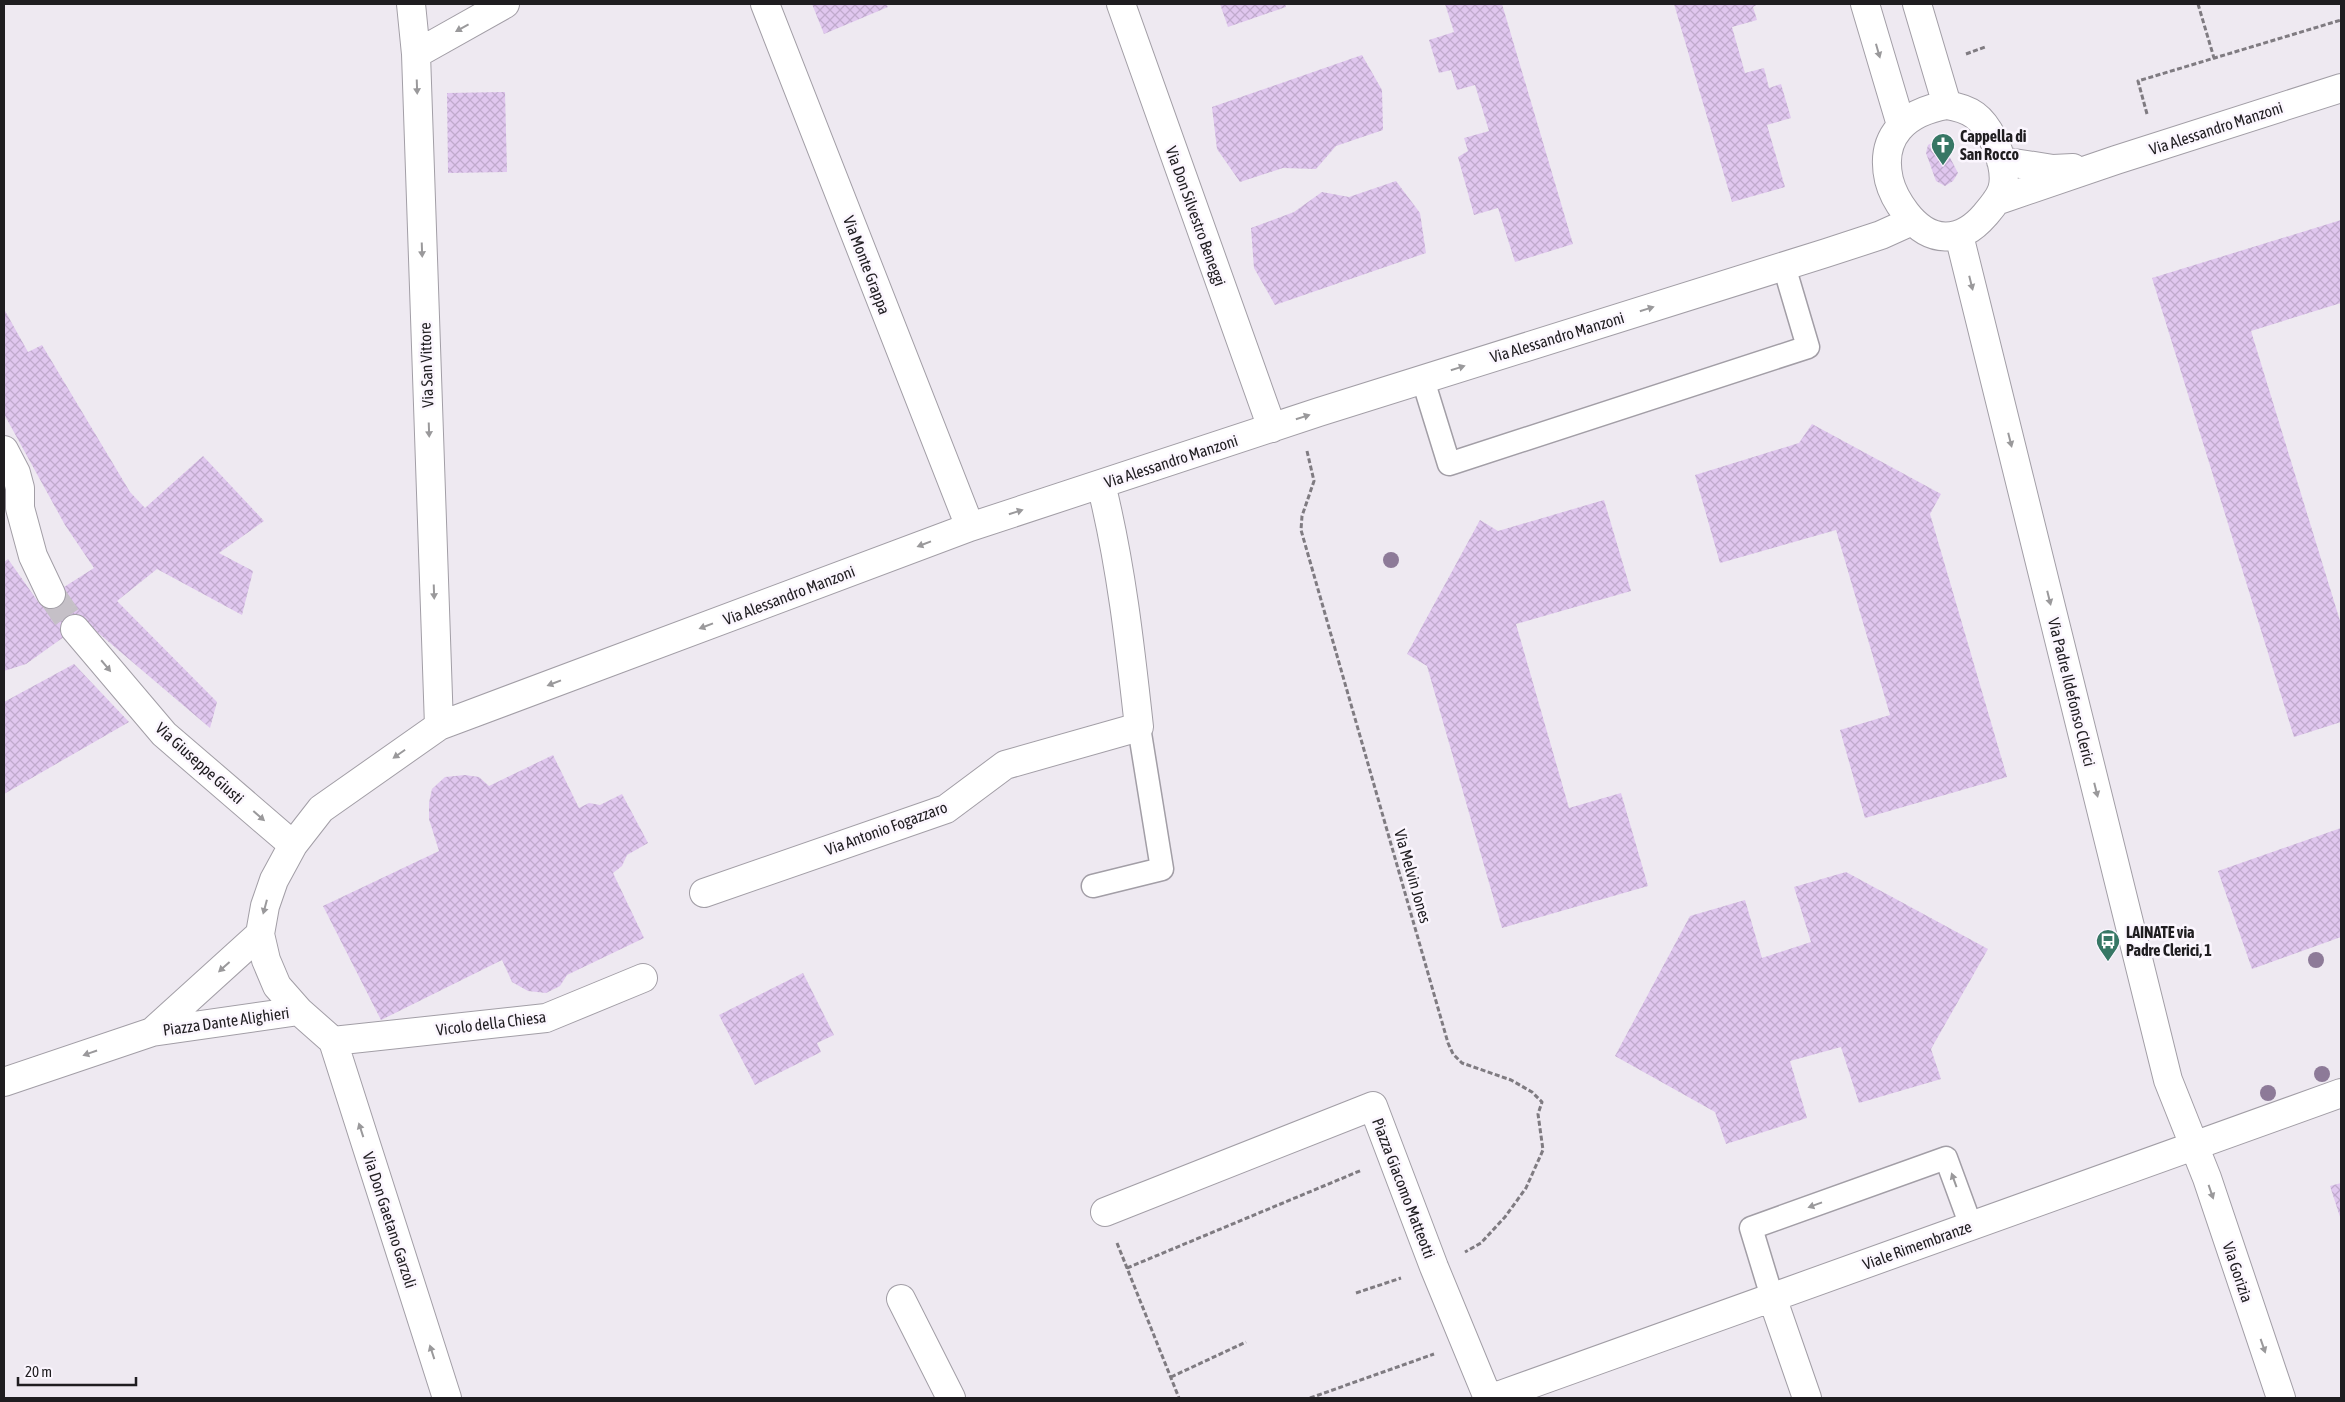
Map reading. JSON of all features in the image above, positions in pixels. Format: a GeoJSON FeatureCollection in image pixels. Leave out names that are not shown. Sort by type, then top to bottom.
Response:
{"type":"FeatureCollection","features":[{"type":"Feature","properties":{"kind":"street","name":"Via San Vittore"},"geometry":{"type":"LineString","coordinates":[[411,4],[416,54],[439,726]]}},
{"type":"Feature","properties":{"kind":"street"},"geometry":{"type":"LineString","coordinates":[[416,54],[505,4]]}},
{"type":"Feature","properties":{"kind":"street","name":"Via Monte Grappa"},"geometry":{"type":"LineString","coordinates":[[765,4],[970,527]]}},
{"type":"Feature","properties":{"kind":"street","name":"Via Don Silvestro Beneggi"},"geometry":{"type":"LineString","coordinates":[[1121,4],[1284,424]]}},
{"type":"Feature","properties":{"kind":"street"},"geometry":{"type":"LineString","coordinates":[[1865,4],[1901,125]]}},
{"type":"Feature","properties":{"kind":"street"},"geometry":{"type":"LineString","coordinates":[[1917,4],[1947,105]]}},
{"type":"Feature","properties":{"kind":"street","name":"Via Alessandro Manzoni"},"geometry":{"type":"LineString","coordinates":[[1996,201],[2090,168],[2341,88]]}},
{"type":"Feature","properties":{"kind":"street"},"geometry":{"type":"LineString","coordinates":[[1947,105],[1970,110],[1987,127],[2001,161],[2004,177],[2002,190],[1996,201],[1976,225],[1959,235],[1941,238],[1927,232],[1912,221],[1892,190],[1887,158],[1891,139],[1901,125],[1915,115],[1935,107],[1947,105]]}},
{"type":"Feature","properties":{"kind":"street","name":"Via Alessandro Manzoni"},"geometry":{"type":"LineString","coordinates":[[2001,161],[2053,169],[2090,168]]}},
{"type":"Feature","properties":{"kind":"street","name":"Via Alessandro Manzoni"},"geometry":{"type":"LineString","coordinates":[[293,845],[322,808],[439,726],[970,527],[1284,424],[1784,266],[1881,234],[1912,221]]}},
{"type":"Feature","properties":{"kind":"street","name":"Via Padre Ildefonso Clerici"},"geometry":{"type":"LineString","coordinates":[[1959,235],[2168,1080],[2183,1121],[2195,1146]]}},
{"type":"Feature","properties":{"kind":"street"},"geometry":{"type":"LineString","coordinates":[[4,450],[16,473],[20,488],[12,511],[51,594]]}},
{"type":"Feature","properties":{"kind":"street"},"geometry":{"type":"LineString","coordinates":[[1101,484],[1112,529],[1124,598],[1139,727]]}},
{"type":"Feature","properties":{"kind":"street","name":"Via Giuseppe Giusti"},"geometry":{"type":"LineString","coordinates":[[74,629],[164,734],[293,845]]}},
{"type":"Feature","properties":{"kind":"street","name":"Via Antonio Fogazzaro"},"geometry":{"type":"LineString","coordinates":[[704,893],[946,809],[1005,765],[1139,727]]}},
{"type":"Feature","properties":{"kind":"street","name":"Piazza Dante Alighieri"},"geometry":{"type":"LineString","coordinates":[[293,845],[274,880],[264,906],[260,934],[266,960],[277,986],[299,1011],[333,1041]]}},
{"type":"Feature","properties":{"kind":"street","name":"Piazza Dante Alighieri"},"geometry":{"type":"LineString","coordinates":[[152,1032],[260,934]]}},
{"type":"Feature","properties":{"kind":"street","name":"Vicolo della Chiesa"},"geometry":{"type":"LineString","coordinates":[[333,1041],[546,1018],[643,978]]}},
{"type":"Feature","properties":{"kind":"street","name":"Piazza Dante Alighieri"},"geometry":{"type":"LineString","coordinates":[[4,1082],[152,1032],[299,1011]]}},
{"type":"Feature","properties":{"kind":"street","name":"Via Don Gaetano Garzoli"},"geometry":{"type":"LineString","coordinates":[[333,1041],[447,1398]]}},
{"type":"Feature","properties":{"kind":"street","name":"Viale Rimembranze"},"geometry":{"type":"LineString","coordinates":[[1492,1398],[2341,1093]]}},
{"type":"Feature","properties":{"kind":"street","name":"Piazza Giacomo Matteotti"},"geometry":{"type":"LineString","coordinates":[[1105,1212],[1374,1106],[1434,1267],[1488,1398]]}},
{"type":"Feature","properties":{"kind":"street","name":"Via Gorizia"},"geometry":{"type":"LineString","coordinates":[[2195,1146],[2281,1398]]}},
{"type":"Feature","properties":{"kind":"street"},"geometry":{"type":"LineString","coordinates":[[1772,1297],[1807,1398]]}},
{"type":"Feature","properties":{"kind":"street"},"geometry":{"type":"LineString","coordinates":[[901,1299],[952,1398]]}},
{"type":"Feature","properties":{"kind":"lane"},"geometry":{"type":"LineString","coordinates":[[1422,380],[1449,464],[1808,347],[1784,266]]}},
{"type":"Feature","properties":{"kind":"lane"},"geometry":{"type":"LineString","coordinates":[[1093,886],[1162,869],[1139,727]]}},
{"type":"Feature","properties":{"kind":"lane"},"geometry":{"type":"LineString","coordinates":[[1772,1297],[1751,1228],[1946,1158],[1972,1226]]}},
{"type":"Feature","properties":{"kind":"path"},"geometry":{"type":"LineString","coordinates":[[2198,4],[2214,58]]}},
{"type":"Feature","properties":{"kind":"path"},"geometry":{"type":"LineString","coordinates":[[2150,123],[2138,81],[2341,20]]}},
{"type":"Feature","properties":{"kind":"path"},"geometry":{"type":"LineString","coordinates":[[1934,64],[1985,47]]}},
{"type":"Feature","properties":{"kind":"path","name":"Via Melvin Jones"},"geometry":{"type":"LineString","coordinates":[[1284,424],[1314,474],[1312,490],[1302,516],[1301,530],[1448,1043],[1453,1054],[1462,1062],[1511,1080],[1532,1092],[1542,1102],[1538,1114],[1543,1150],[1526,1188],[1505,1217],[1481,1243],[1460,1255]]}},
{"type":"Feature","properties":{"kind":"path"},"geometry":{"type":"LineString","coordinates":[[1127,1268],[1370,1166]]}},
{"type":"Feature","properties":{"kind":"path"},"geometry":{"type":"LineString","coordinates":[[1105,1212],[1179,1398]]}},
{"type":"Feature","properties":{"kind":"path"},"geometry":{"type":"LineString","coordinates":[[1356,1294],[1403,1277]]}},
{"type":"Feature","properties":{"kind":"path"},"geometry":{"type":"LineString","coordinates":[[1172,1377],[1246,1342]]}},
{"type":"Feature","properties":{"kind":"path"},"geometry":{"type":"LineString","coordinates":[[1310,1398],[1441,1352]]}},
{"type":"Feature","properties":{"kind":"building"},"geometry":{"type":"Polygon","coordinates":[[[812,4],[886,4],[888,7],[824,34],[812,4]]]}},
{"type":"Feature","properties":{"kind":"building"},"geometry":{"type":"Polygon","coordinates":[[[1220,4],[1285,4],[1286,7],[1228,27],[1220,4]]]}},
{"type":"Feature","properties":{"kind":"building"},"geometry":{"type":"Polygon","coordinates":[[[1445,4],[1502,4],[1573,244],[1515,262],[1498,208],[1474,215],[1458,157],[1468,151],[1464,138],[1489,131],[1475,85],[1457,90],[1451,70],[1439,73],[1429,40],[1454,32],[1445,4]]]}},
{"type":"Feature","properties":{"kind":"building"},"geometry":{"type":"Polygon","coordinates":[[[1674,4],[1758,4],[1753,7],[1757,20],[1732,27],[1745,73],[1764,68],[1769,88],[1781,84],[1791,118],[1767,125],[1785,187],[1732,202],[1674,4]]]}},
{"type":"Feature","properties":{"kind":"building"},"geometry":{"type":"Polygon","coordinates":[[[1362,55],[1382,90],[1383,130],[1336,146],[1316,169],[1283,168],[1240,182],[1217,149],[1212,107],[1362,55]]]}},
{"type":"Feature","properties":{"kind":"building"},"geometry":{"type":"Polygon","coordinates":[[[505,92],[507,172],[448,173],[447,93],[505,92]]]}},
{"type":"Feature","properties":{"kind":"building","name":"Cappella di San Rocco"},"geometry":{"type":"Polygon","coordinates":[[[1935,141],[1943,144],[1958,173],[1953,181],[1945,186],[1936,181],[1926,153],[1928,145],[1935,141]]]}},
{"type":"Feature","properties":{"kind":"building"},"geometry":{"type":"Polygon","coordinates":[[[1396,181],[1420,213],[1426,253],[1275,305],[1254,268],[1251,228],[1294,212],[1322,192],[1349,197],[1396,181]]]}},
{"type":"Feature","properties":{"kind":"building"},"geometry":{"type":"Polygon","coordinates":[[[2341,220],[2341,303],[2251,331],[2341,624],[2341,722],[2294,737],[2152,278],[2341,220]]]}},
{"type":"Feature","properties":{"kind":"building"},"geometry":{"type":"Polygon","coordinates":[[[4,309],[28,352],[42,345],[130,492],[145,508],[203,456],[264,521],[219,553],[253,571],[242,615],[157,569],[117,601],[217,702],[210,728],[83,620],[75,629],[26,664],[4,671],[4,562],[8,559],[39,603],[94,568],[65,525],[4,414],[4,309]]]}},
{"type":"Feature","properties":{"kind":"building"},"geometry":{"type":"Polygon","coordinates":[[[1812,424],[1941,494],[1930,514],[2007,777],[1865,818],[1840,730],[1890,715],[1836,530],[1720,563],[1695,475],[1799,443],[1812,424]]]}},
{"type":"Feature","properties":{"kind":"building"},"geometry":{"type":"Polygon","coordinates":[[[1604,500],[1631,591],[1516,624],[1569,808],[1621,793],[1648,886],[1502,928],[1427,666],[1407,654],[1480,520],[1498,531],[1604,500]]]}},
{"type":"Feature","properties":{"kind":"building"},"geometry":{"type":"Polygon","coordinates":[[[74,664],[129,722],[4,794],[4,702],[74,664]]]}},
{"type":"Feature","properties":{"kind":"building"},"geometry":{"type":"Polygon","coordinates":[[[553,755],[579,808],[589,803],[600,805],[622,794],[648,843],[627,855],[622,866],[613,873],[644,938],[567,975],[560,986],[546,993],[528,991],[512,982],[502,960],[381,1020],[323,906],[439,851],[429,819],[429,803],[432,789],[445,777],[465,775],[479,777],[489,786],[553,755]]]}},
{"type":"Feature","properties":{"kind":"building"},"geometry":{"type":"Polygon","coordinates":[[[2341,828],[2341,937],[2252,969],[2218,871],[2341,828]]]}},
{"type":"Feature","properties":{"kind":"building"},"geometry":{"type":"Polygon","coordinates":[[[1846,872],[1988,949],[1931,1049],[1941,1079],[1859,1103],[1841,1047],[1790,1061],[1807,1118],[1726,1144],[1715,1112],[1615,1056],[1690,916],[1745,900],[1762,958],[1811,942],[1794,887],[1846,872]]]}},
{"type":"Feature","properties":{"kind":"building"},"geometry":{"type":"Polygon","coordinates":[[[803,973],[834,1035],[817,1043],[821,1052],[755,1085],[719,1015],[803,973]]]}},
{"type":"Feature","properties":{"kind":"building"},"geometry":{"type":"Polygon","coordinates":[[[2341,1183],[2341,1220],[2330,1186],[2341,1183]]]}},
{"type":"Feature","properties":{"kind":"tunnel"},"geometry":{"type":"LineString","coordinates":[[51,594],[75,629]]}},
{"type":"Feature","properties":{"kind":"place","name":"Cappella di San Rocco"},"geometry":{"type":"Point","coordinates":[1943,166]}},
{"type":"Feature","properties":{"kind":"place","name":"LAINATE via Padre Clerici, 1"},"geometry":{"type":"Point","coordinates":[2108,962]}}]}
